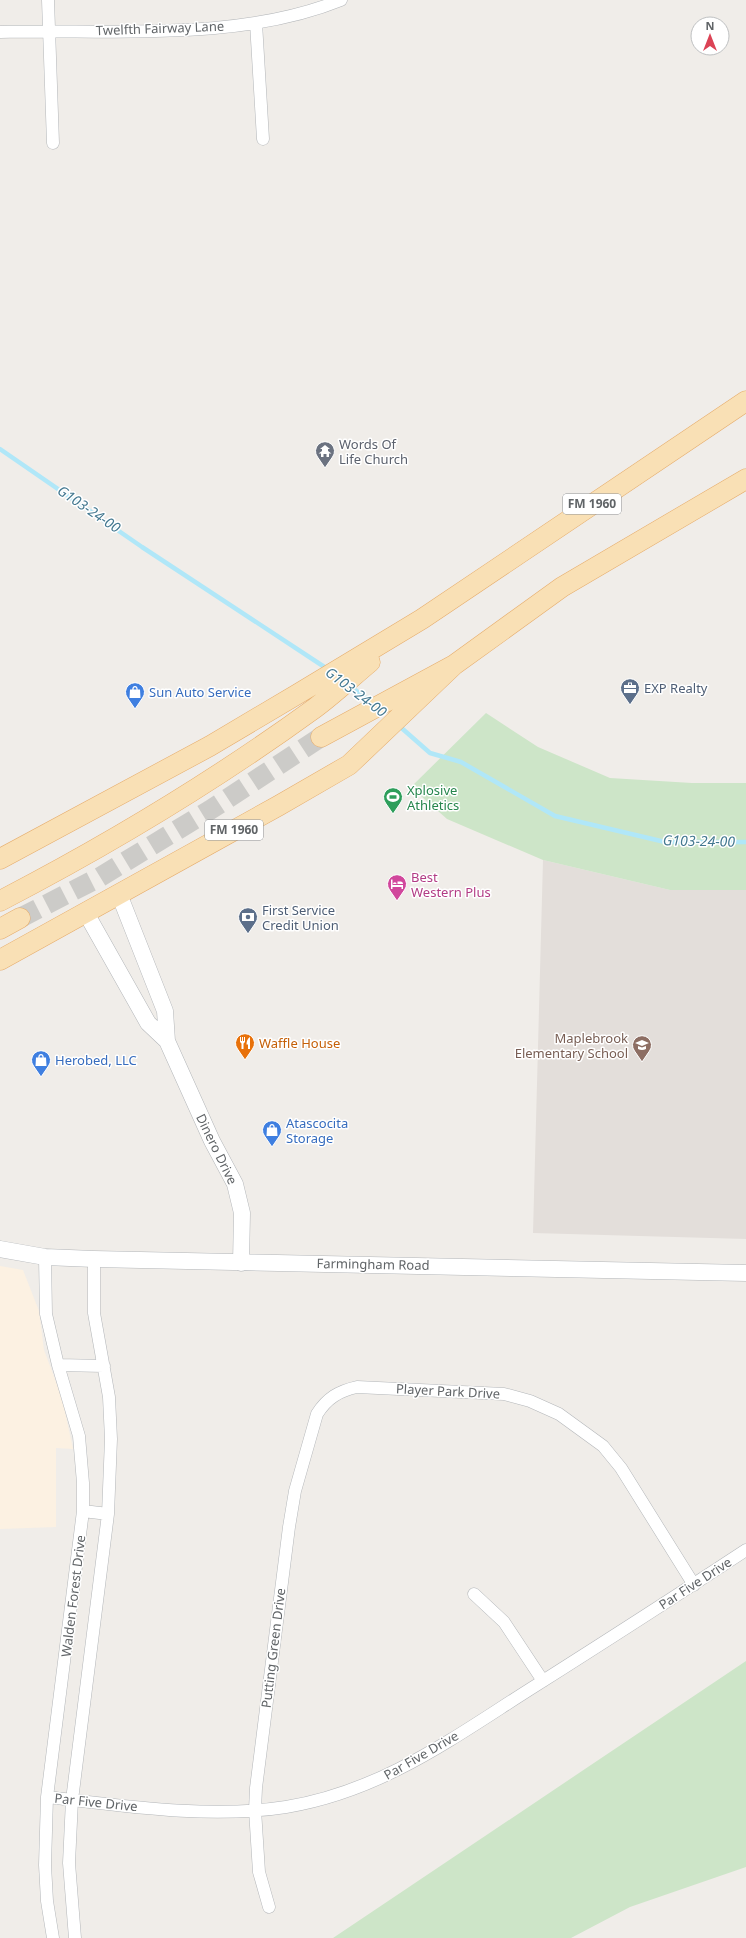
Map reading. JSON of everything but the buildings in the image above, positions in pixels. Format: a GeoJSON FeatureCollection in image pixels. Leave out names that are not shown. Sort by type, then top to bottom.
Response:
{"type":"FeatureCollection","features":[{"type":"Feature","properties":{"kind":"main road","name":"FM 1960"},"geometry":{"type":"LineString","coordinates":[[0,859],[210,746],[296,696],[422,619],[746,401]]}},
{"type":"Feature","properties":{"kind":"main road","name":"FM 1960"},"geometry":{"type":"LineString","coordinates":[[321,737],[462,659],[562,587],[746,479]]}},
{"type":"Feature","properties":{"kind":"main road","name":"FM 1960"},"geometry":{"type":"LineString","coordinates":[[3,900],[103,844],[213,778],[316,708],[422,619]]}},
{"type":"Feature","properties":{"kind":"main road","name":"FM 1960"},"geometry":{"type":"LineString","coordinates":[[0,960],[349,765],[462,659]]}},
{"type":"Feature","properties":{"kind":"main road"},"geometry":{"type":"LineString","coordinates":[[0,929],[20,918]]}},
{"type":"Feature","properties":{"kind":"street"},"geometry":{"type":"LineString","coordinates":[[48,0],[53,143]]}},
{"type":"Feature","properties":{"kind":"street","name":"Twelfth Fairway Lane"},"geometry":{"type":"LineString","coordinates":[[0,32],[49,30],[194,30],[256,23],[319,9],[341,0]]}},
{"type":"Feature","properties":{"kind":"street"},"geometry":{"type":"LineString","coordinates":[[256,23],[263,139]]}},
{"type":"Feature","properties":{"kind":"street","name":"Dinero Drive"},"geometry":{"type":"LineString","coordinates":[[119,894],[165,1011],[167,1041],[207,1129],[235,1184],[242,1213],[241,1263]]}},
{"type":"Feature","properties":{"kind":"street","name":"Dinero Drive"},"geometry":{"type":"LineString","coordinates":[[86,913],[148,1023],[167,1041]]}},
{"type":"Feature","properties":{"kind":"street","name":"Farmingham Road"},"geometry":{"type":"LineString","coordinates":[[0,1249],[45,1257],[94,1259],[746,1273]]}},
{"type":"Feature","properties":{"kind":"street","name":"Walden Forest Drive"},"geometry":{"type":"LineString","coordinates":[[45,1257],[46,1314],[58,1365],[79,1436],[83,1483],[83,1511],[47,1797],[45,1865],[48,1908],[53,1938]]}},
{"type":"Feature","properties":{"kind":"street","name":"Walden Forest Drive"},"geometry":{"type":"LineString","coordinates":[[75,1938],[69,1863],[72,1800],[108,1514],[110,1432],[109,1397],[94,1313],[94,1259]]}},
{"type":"Feature","properties":{"kind":"street"},"geometry":{"type":"LineString","coordinates":[[58,1365],[104,1366]]}},
{"type":"Feature","properties":{"kind":"street","name":"Player Park Drive"},"geometry":{"type":"LineString","coordinates":[[332,1396],[344,1390],[357,1387],[504,1394],[530,1401],[559,1414],[603,1446],[621,1468],[694,1585]]}},
{"type":"Feature","properties":{"kind":"street","name":"Putting Green Drive"},"geometry":{"type":"LineString","coordinates":[[269,1907],[259,1872],[255,1810],[261,1745],[295,1491],[317,1414],[323,1404],[332,1396]]}},
{"type":"Feature","properties":{"kind":"street"},"geometry":{"type":"LineString","coordinates":[[83,1511],[108,1514]]}},
{"type":"Feature","properties":{"kind":"street","name":"Par Five Drive"},"geometry":{"type":"LineString","coordinates":[[47,1797],[187,1810],[226,1812],[286,1807],[321,1799],[380,1779],[414,1762],[694,1585],[746,1550]]}},
{"type":"Feature","properties":{"kind":"street"},"geometry":{"type":"LineString","coordinates":[[474,1594],[504,1622],[543,1681]]}},
{"type":"Feature","properties":{"kind":"shaded area","name":"Maplebrook Elementary School"},"geometry":{"type":"Polygon","coordinates":[[[543,860],[670,890],[746,890],[746,1239],[533,1233],[543,860]]]}},
{"type":"Feature","properties":{"kind":"shaded area"},"geometry":{"type":"Polygon","coordinates":[[[0,1266],[23,1270],[39,1311],[44,1350],[62,1398],[73,1449],[56,1448],[56,1527],[0,1529],[0,1266]]]}},
{"type":"Feature","properties":{"kind":"green space"},"geometry":{"type":"Polygon","coordinates":[[[486,713],[538,747],[610,778],[692,783],[746,783],[746,890],[670,890],[543,860],[447,819],[411,787],[486,713]]]}},
{"type":"Feature","properties":{"kind":"green space"},"geometry":{"type":"Polygon","coordinates":[[[746,1661],[746,1867],[630,1907],[571,1938],[333,1938],[746,1661]]]}},
{"type":"Feature","properties":{"kind":"waterway","name":"G103-24-00"},"geometry":{"type":"LineString","coordinates":[[0,449],[142,547],[329,670]]}},
{"type":"Feature","properties":{"kind":"waterway","name":"G103-24-00"},"geometry":{"type":"LineString","coordinates":[[349,685],[372,703]]}},
{"type":"Feature","properties":{"kind":"waterway","name":"G103-24-00"},"geometry":{"type":"LineString","coordinates":[[397,724],[430,753],[461,762],[555,816],[665,842],[746,842]]}},
{"type":"Feature","properties":{"kind":"tunnel"},"geometry":{"type":"LineString","coordinates":[[20,918],[100,877],[210,810],[321,737]]}},
{"type":"Feature","properties":{"kind":"place","name":"Words Of Life Church"},"geometry":{"type":"Point","coordinates":[325,468]}},
{"type":"Feature","properties":{"kind":"place","name":"EXP Realty"},"geometry":{"type":"Point","coordinates":[630,705]}},
{"type":"Feature","properties":{"kind":"place","name":"Sun Auto Service"},"geometry":{"type":"Point","coordinates":[135,709]}},
{"type":"Feature","properties":{"kind":"place","name":"Xplosive Athletics"},"geometry":{"type":"Point","coordinates":[393,814]}},
{"type":"Feature","properties":{"kind":"place","name":"Best Western Plus"},"geometry":{"type":"Point","coordinates":[397,901]}},
{"type":"Feature","properties":{"kind":"place","name":"First Service Credit Union"},"geometry":{"type":"Point","coordinates":[248,934]}},
{"type":"Feature","properties":{"kind":"place","name":"Waffle House"},"geometry":{"type":"Point","coordinates":[245,1060]}},
{"type":"Feature","properties":{"kind":"place","name":"Maplebrook Elementary School"},"geometry":{"type":"Point","coordinates":[642,1062]}},
{"type":"Feature","properties":{"kind":"place","name":"Herobed, LLC"},"geometry":{"type":"Point","coordinates":[41,1077]}},
{"type":"Feature","properties":{"kind":"place","name":"Atascocita Storage"},"geometry":{"type":"Point","coordinates":[272,1147]}}]}
